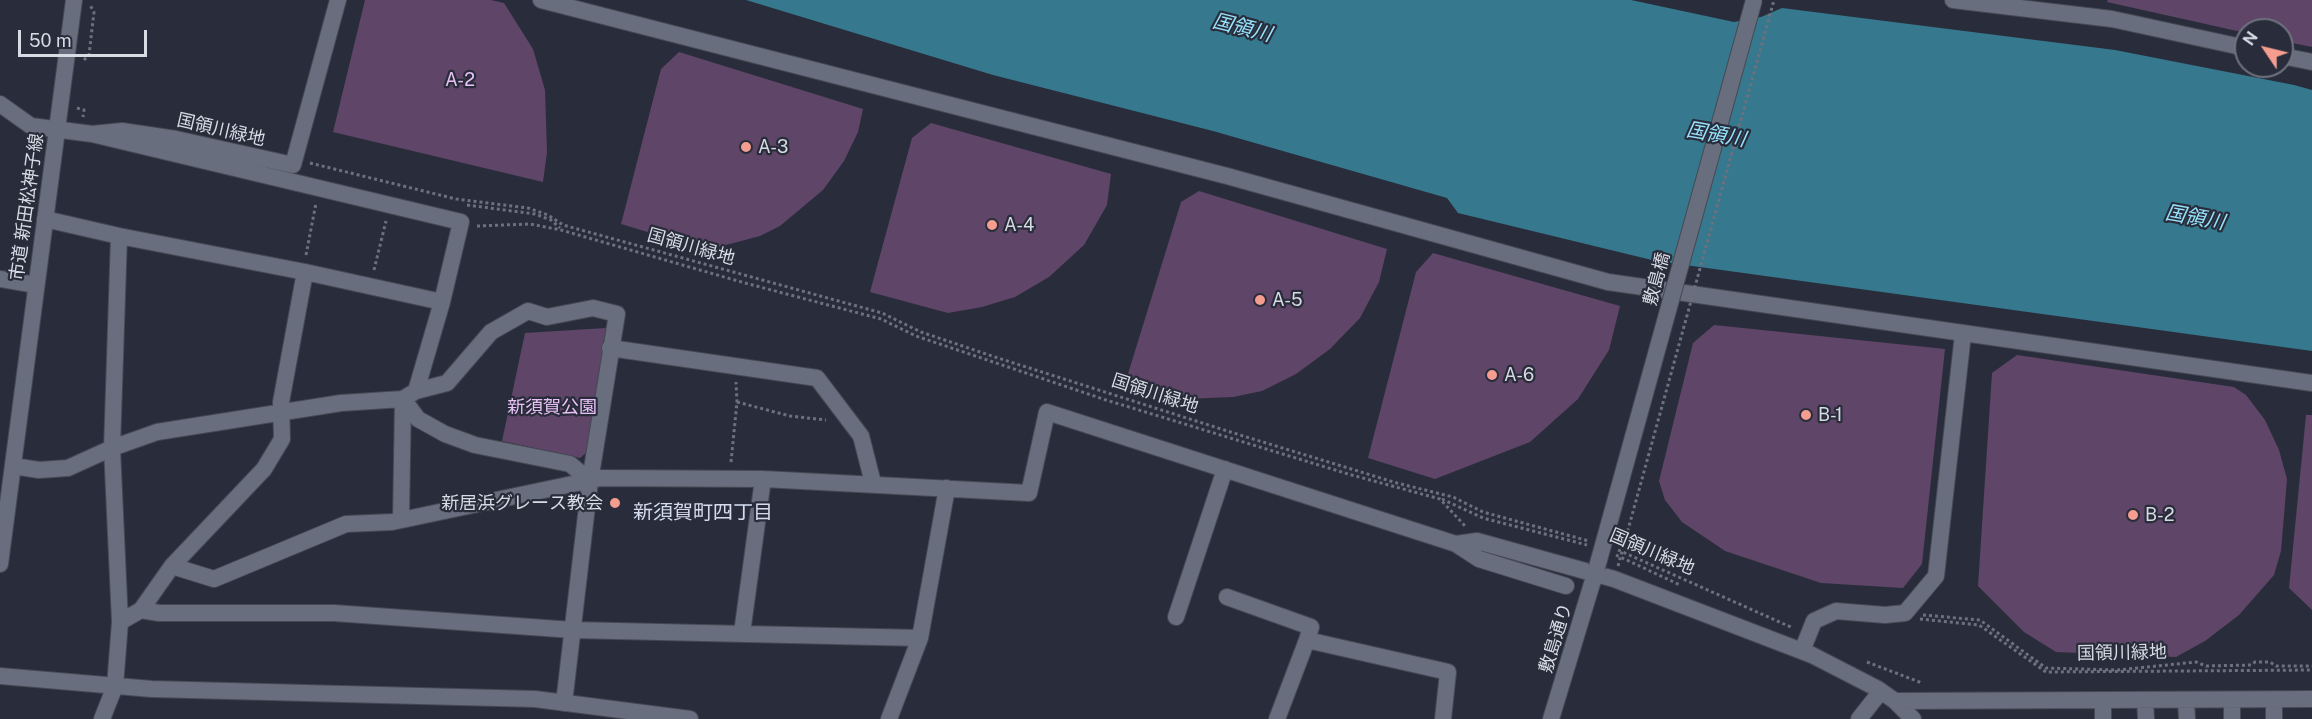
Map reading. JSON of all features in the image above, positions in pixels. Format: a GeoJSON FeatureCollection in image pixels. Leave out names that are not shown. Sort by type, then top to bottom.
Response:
{"type":"FeatureCollection","features":[{"type":"Feature","properties":{"kind":"street","name":"市道 新田松神子線"},"geometry":{"type":"LineString","coordinates":[[0,564],[3,513],[13,466],[74,0]]}},
{"type":"Feature","properties":{"kind":"street"},"geometry":{"type":"LineString","coordinates":[[0,104],[31,126],[57,130],[92,127],[176,139],[293,165],[338,0]]}},
{"type":"Feature","properties":{"kind":"street"},"geometry":{"type":"LineString","coordinates":[[541,0],[1227,176],[1608,282],[2312,383]]}},
{"type":"Feature","properties":{"kind":"street","name":"敷島橋"},"geometry":{"type":"LineString","coordinates":[[1597,570],[1754,0]]}},
{"type":"Feature","properties":{"kind":"street"},"geometry":{"type":"LineString","coordinates":[[1953,0],[2112,19],[2234,45]]}},
{"type":"Feature","properties":{"kind":"street"},"geometry":{"type":"LineString","coordinates":[[2294,58],[2312,62]]}},
{"type":"Feature","properties":{"kind":"street"},"geometry":{"type":"LineString","coordinates":[[92,127],[461,222],[442,302],[410,395],[401,519]]}},
{"type":"Feature","properties":{"kind":"street"},"geometry":{"type":"LineString","coordinates":[[45,219],[442,302]]}},
{"type":"Feature","properties":{"kind":"street"},"geometry":{"type":"LineString","coordinates":[[102,719],[114,686],[120,622],[112,448],[119,236]]}},
{"type":"Feature","properties":{"kind":"street"},"geometry":{"type":"LineString","coordinates":[[120,622],[141,610],[172,566],[264,469],[282,439],[281,402],[304,272]]}},
{"type":"Feature","properties":{"kind":"street"},"geometry":{"type":"LineString","coordinates":[[0,279],[36,285]]}},
{"type":"Feature","properties":{"kind":"street"},"geometry":{"type":"LineString","coordinates":[[13,466],[39,470],[68,468],[112,448],[157,432],[341,403],[410,395],[447,382],[491,332],[528,310],[547,317],[592,308],[616,314],[590,481],[564,703]]}},
{"type":"Feature","properties":{"kind":"street"},"geometry":{"type":"LineString","coordinates":[[1802,651],[1814,621],[1836,610],[1885,615],[1906,612],[1936,576],[1963,334]]}},
{"type":"Feature","properties":{"kind":"street"},"geometry":{"type":"LineString","coordinates":[[610,348],[817,378],[861,436],[873,483]]}},
{"type":"Feature","properties":{"kind":"street"},"geometry":{"type":"LineString","coordinates":[[410,395],[418,419],[445,434],[475,445],[570,464],[590,481]]}},
{"type":"Feature","properties":{"kind":"street"},"geometry":{"type":"LineString","coordinates":[[172,566],[214,579],[346,524],[401,519],[601,478],[763,479],[1029,493],[1047,412],[1456,544],[1479,559],[1566,586]]}},
{"type":"Feature","properties":{"kind":"street"},"geometry":{"type":"LineString","coordinates":[[1176,617],[1224,469]]}},
{"type":"Feature","properties":{"kind":"street"},"geometry":{"type":"LineString","coordinates":[[742,633],[763,479]]}},
{"type":"Feature","properties":{"kind":"street"},"geometry":{"type":"LineString","coordinates":[[889,719],[920,638],[947,488]]}},
{"type":"Feature","properties":{"kind":"street"},"geometry":{"type":"LineString","coordinates":[[1456,544],[1477,541],[1597,570],[1802,651],[1881,691],[1896,701],[1913,719]]}},
{"type":"Feature","properties":{"kind":"street","name":"敷島通り"},"geometry":{"type":"LineString","coordinates":[[1551,719],[1597,570]]}},
{"type":"Feature","properties":{"kind":"street"},"geometry":{"type":"LineString","coordinates":[[1227,597],[1311,627],[1277,719]]}},
{"type":"Feature","properties":{"kind":"street"},"geometry":{"type":"LineString","coordinates":[[141,610],[159,613],[334,613],[573,630],[920,638]]}},
{"type":"Feature","properties":{"kind":"street"},"geometry":{"type":"LineString","coordinates":[[1307,640],[1448,672],[1443,719]]}},
{"type":"Feature","properties":{"kind":"street"},"geometry":{"type":"LineString","coordinates":[[0,676],[114,686],[535,699],[690,719]]}},
{"type":"Feature","properties":{"kind":"street"},"geometry":{"type":"LineString","coordinates":[[1859,719],[1881,691]]}},
{"type":"Feature","properties":{"kind":"street"},"geometry":{"type":"LineString","coordinates":[[1896,701],[1979,710],[2103,701],[2312,699]]}},
{"type":"Feature","properties":{"kind":"street"},"geometry":{"type":"LineString","coordinates":[[2145,700],[2146,719]]}},
{"type":"Feature","properties":{"kind":"street"},"geometry":{"type":"LineString","coordinates":[[2186,700],[2187,719]]}},
{"type":"Feature","properties":{"kind":"street"},"geometry":{"type":"LineString","coordinates":[[2232,700],[2232,719]]}},
{"type":"Feature","properties":{"kind":"street"},"geometry":{"type":"LineString","coordinates":[[2274,700],[2274,719]]}},
{"type":"Feature","properties":{"kind":"street"},"geometry":{"type":"LineString","coordinates":[[2103,701],[2103,719]]}},
{"type":"Feature","properties":{"kind":"path"},"geometry":{"type":"LineString","coordinates":[[83,69],[84,59],[89,55],[93,22],[94,12],[90,0]]}},
{"type":"Feature","properties":{"kind":"path"},"geometry":{"type":"LineString","coordinates":[[1618,566],[1774,0]]}},
{"type":"Feature","properties":{"kind":"path"},"geometry":{"type":"LineString","coordinates":[[78,98],[77,108],[84,110],[83,117],[92,127]]}},
{"type":"Feature","properties":{"kind":"path","name":"国領川緑地"},"geometry":{"type":"LineString","coordinates":[[294,160],[456,199],[528,208],[562,225],[882,313],[921,332],[1008,361],[1296,452],[1453,497],[1483,512],[1594,542]]}},
{"type":"Feature","properties":{"kind":"path"},"geometry":{"type":"LineString","coordinates":[[304,272],[317,199]]}},
{"type":"Feature","properties":{"kind":"path"},"geometry":{"type":"LineString","coordinates":[[370,286],[389,210]]}},
{"type":"Feature","properties":{"kind":"path"},"geometry":{"type":"LineString","coordinates":[[461,222],[470,226],[530,224],[561,230],[881,319],[916,336],[1106,400],[1348,474],[1440,499],[1477,541]]}},
{"type":"Feature","properties":{"kind":"path"},"geometry":{"type":"LineString","coordinates":[[730,479],[737,402],[735,366]]}},
{"type":"Feature","properties":{"kind":"path"},"geometry":{"type":"LineString","coordinates":[[737,402],[790,416],[831,420],[846,416]]}},
{"type":"Feature","properties":{"kind":"path","name":"国領川緑地"},"geometry":{"type":"LineString","coordinates":[[1616,549],[1797,629]]}},
{"type":"Feature","properties":{"kind":"path"},"geometry":{"type":"LineString","coordinates":[[1906,612],[1914,619],[1979,625],[2046,672],[2312,668]]}},
{"type":"Feature","properties":{"kind":"path","name":"国領川緑地"},"geometry":{"type":"LineString","coordinates":[[1906,612],[1980,620],[2046,668],[2118,670],[2196,662],[2206,666],[2251,665],[2255,662],[2270,662],[2276,666],[2312,668]]}},
{"type":"Feature","properties":{"kind":"green space","name":"A-2"},"geometry":{"type":"Polygon","coordinates":[[[365,0],[491,0],[504,3],[533,49],[545,90],[547,152],[543,182],[333,132],[365,0]]]}},
{"type":"Feature","properties":{"kind":"green space"},"geometry":{"type":"Polygon","coordinates":[[[2108,0],[2312,0],[2312,47],[2294,43],[2294,18],[2234,18],[2234,30],[2107,2],[2108,0]]]}},
{"type":"Feature","properties":{"kind":"green space","name":"A-3"},"geometry":{"type":"Polygon","coordinates":[[[679,52],[863,109],[858,132],[844,161],[823,190],[780,226],[760,236],[707,250],[621,224],[661,69],[679,52]]]}},
{"type":"Feature","properties":{"kind":"green space","name":"A-4"},"geometry":{"type":"Polygon","coordinates":[[[931,123],[1111,174],[1107,205],[1084,245],[1049,277],[1015,297],[982,307],[948,313],[870,292],[912,138],[931,123]]]}},
{"type":"Feature","properties":{"kind":"green space","name":"A-5"},"geometry":{"type":"Polygon","coordinates":[[[1199,191],[1387,249],[1379,282],[1360,318],[1330,349],[1296,374],[1262,391],[1233,397],[1158,400],[1123,390],[1181,202],[1199,191]]]}},
{"type":"Feature","properties":{"kind":"green space","name":"A-6"},"geometry":{"type":"Polygon","coordinates":[[[1433,253],[1620,306],[1609,350],[1578,399],[1530,442],[1435,479],[1368,458],[1416,272],[1433,253]]]}},
{"type":"Feature","properties":{"kind":"green space","name":"B-1"},"geometry":{"type":"Polygon","coordinates":[[[1714,325],[1945,349],[1922,564],[1903,588],[1821,583],[1725,551],[1682,522],[1665,500],[1659,481],[1693,343],[1714,325]]]}},
{"type":"Feature","properties":{"kind":"green space","name":"新須賀公園"},"geometry":{"type":"Polygon","coordinates":[[[606,328],[587,452],[580,458],[502,441],[525,333],[606,328]]]}},
{"type":"Feature","properties":{"kind":"green space","name":"B-2"},"geometry":{"type":"Polygon","coordinates":[[[2017,355],[2234,387],[2246,395],[2265,420],[2279,450],[2287,479],[2281,551],[2274,575],[2239,615],[2205,641],[2176,657],[2056,652],[2024,632],[1978,586],[1992,373],[2017,355]]]}},
{"type":"Feature","properties":{"kind":"green space"},"geometry":{"type":"Polygon","coordinates":[[[2306,415],[2312,415],[2312,610],[2289,588],[2306,415]]]}},
{"type":"Feature","properties":{"kind":"water","name":"国領川"},"geometry":{"type":"Polygon","coordinates":[[[746,0],[1631,0],[1734,22],[1761,17],[1782,8],[2115,50],[2234,73],[2234,78],[2258,78],[2294,85],[2312,90],[2312,351],[1656,261],[1458,213],[1447,198],[1213,131],[993,75],[746,0]]]}},
{"type":"Feature","properties":{"kind":"place","name":"A-3"},"geometry":{"type":"Point","coordinates":[746,147]}},
{"type":"Feature","properties":{"kind":"place","name":"A-4"},"geometry":{"type":"Point","coordinates":[992,225]}},
{"type":"Feature","properties":{"kind":"place","name":"A-5"},"geometry":{"type":"Point","coordinates":[1260,300]}},
{"type":"Feature","properties":{"kind":"place","name":"A-6"},"geometry":{"type":"Point","coordinates":[1492,375]}},
{"type":"Feature","properties":{"kind":"place","name":"B-1"},"geometry":{"type":"Point","coordinates":[1806,415]}},
{"type":"Feature","properties":{"kind":"place","name":"新居浜グレース教会"},"geometry":{"type":"Point","coordinates":[615,503]}},
{"type":"Feature","properties":{"kind":"place","name":"B-2"},"geometry":{"type":"Point","coordinates":[2133,515]}},
{"type":"Feature","properties":{"kind":"district","name":"新須賀町四丁目"},"geometry":{"type":"Point","coordinates":[703,513]}}]}
